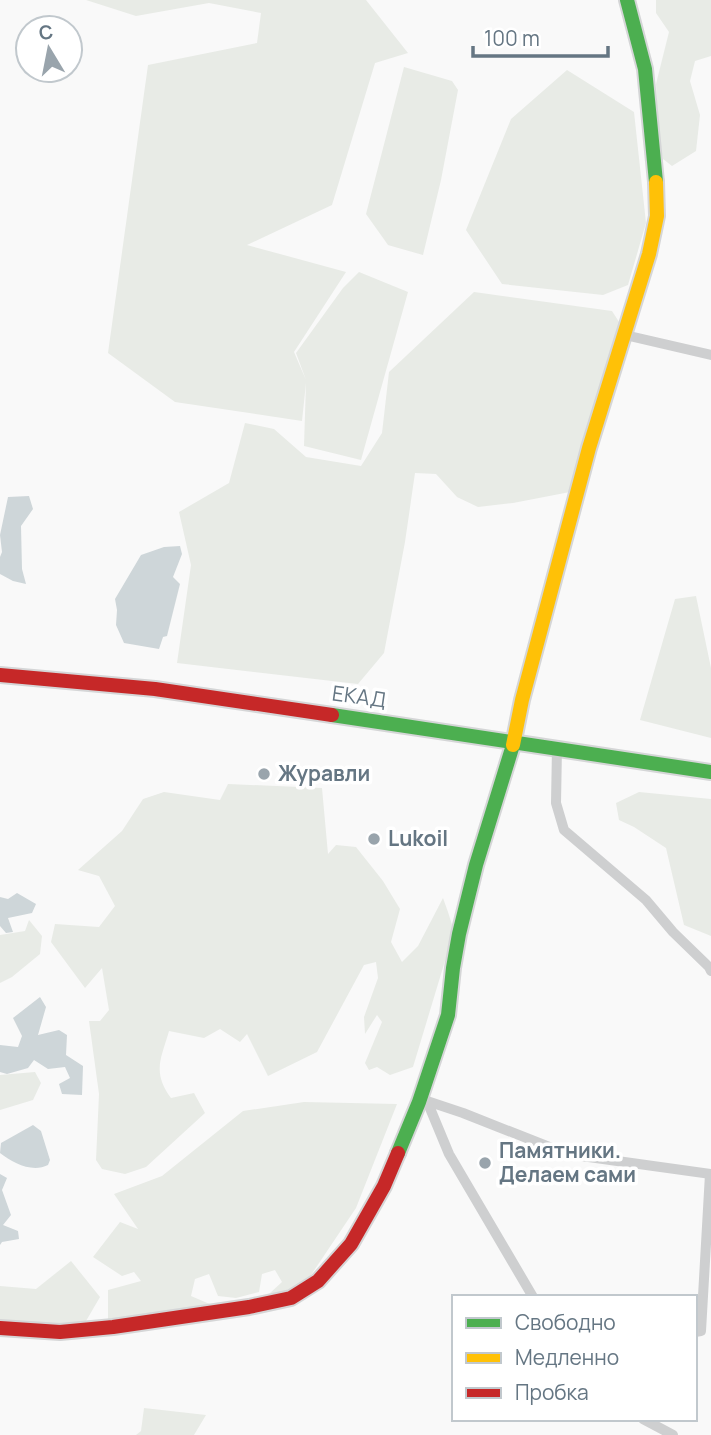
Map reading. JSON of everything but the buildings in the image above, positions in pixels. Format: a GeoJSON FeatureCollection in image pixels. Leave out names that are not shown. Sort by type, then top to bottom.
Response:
{"type":"FeatureCollection","features":[{"type":"Feature","properties":{"kind":"main road"},"geometry":{"type":"LineString","coordinates":[[0,1328],[60,1332],[113,1327],[250,1307],[291,1298],[318,1281],[351,1244],[384,1186],[424,1098],[448,1015],[459,934],[476,865],[514,741],[522,700],[589,448],[649,254],[657,216],[645,69],[626,0]]}},
{"type":"Feature","properties":{"kind":"main road","name":"ЕКАД"},"geometry":{"type":"LineString","coordinates":[[0,675],[155,689],[711,772]]}},
{"type":"Feature","properties":{"kind":"street"},"geometry":{"type":"LineString","coordinates":[[625,335],[711,355]]}},
{"type":"Feature","properties":{"kind":"street"},"geometry":{"type":"LineString","coordinates":[[557,748],[556,803],[565,830],[646,900],[711,971]]}},
{"type":"Feature","properties":{"kind":"street"},"geometry":{"type":"LineString","coordinates":[[548,788],[556,799]]}},
{"type":"Feature","properties":{"kind":"street"},"geometry":{"type":"LineString","coordinates":[[424,1098],[567,1154],[710,1174],[707,1285],[701,1331],[697,1332]]}},
{"type":"Feature","properties":{"kind":"street"},"geometry":{"type":"LineString","coordinates":[[424,1098],[449,1154],[532,1295]]}},
{"type":"Feature","properties":{"kind":"street"},"geometry":{"type":"LineString","coordinates":[[647,1421],[673,1435]]}},
{"type":"Feature","properties":{"kind":"shaded area"},"geometry":{"type":"Polygon","coordinates":[[[86,0],[366,0],[408,53],[375,63],[332,205],[247,245],[346,272],[294,352],[306,380],[296,353],[343,288],[359,272],[408,292],[361,460],[304,446],[306,383],[302,421],[175,402],[108,353],[148,65],[257,43],[261,13],[209,3],[136,16],[86,0]]]}},
{"type":"Feature","properties":{"kind":"shaded area"},"geometry":{"type":"Polygon","coordinates":[[[656,0],[711,0],[711,56],[695,61],[690,81],[700,115],[696,151],[672,166],[663,159],[658,134],[656,84],[669,32],[656,13],[656,0]]]}},
{"type":"Feature","properties":{"kind":"shaded area"},"geometry":{"type":"Polygon","coordinates":[[[404,67],[452,81],[458,90],[423,255],[388,245],[366,214],[404,67]]]}},
{"type":"Feature","properties":{"kind":"shaded area"},"geometry":{"type":"Polygon","coordinates":[[[567,70],[634,112],[646,223],[628,285],[603,295],[502,284],[466,230],[511,119],[567,70]]]}},
{"type":"Feature","properties":{"kind":"shaded area"},"geometry":{"type":"Polygon","coordinates":[[[474,292],[612,311],[621,325],[570,492],[478,507],[457,497],[436,474],[415,473],[384,653],[358,684],[177,663],[191,565],[179,512],[229,483],[245,423],[274,429],[306,457],[361,466],[382,433],[389,372],[474,292]]]}},
{"type":"Feature","properties":{"kind":"shaded area"},"geometry":{"type":"Polygon","coordinates":[[[29,496],[33,509],[21,526],[22,569],[26,584],[0,574],[0,535],[8,497],[29,496]]]}},
{"type":"Feature","properties":{"kind":"shaded area"},"geometry":{"type":"Polygon","coordinates":[[[180,546],[182,554],[173,577],[180,584],[167,636],[163,637],[159,649],[124,643],[116,625],[115,599],[141,555],[164,547],[180,546]]]}},
{"type":"Feature","properties":{"kind":"shaded area"},"geometry":{"type":"Polygon","coordinates":[[[696,596],[711,668],[711,738],[640,720],[675,599],[696,596]]]}},
{"type":"Feature","properties":{"kind":"shaded area"},"geometry":{"type":"Polygon","coordinates":[[[228,784],[322,788],[328,854],[336,845],[356,847],[383,881],[400,909],[391,942],[402,962],[418,946],[443,898],[454,931],[413,1067],[390,1075],[377,1067],[369,1070],[365,1063],[382,1022],[377,1015],[365,1034],[364,1017],[378,978],[376,962],[364,965],[317,1052],[268,1076],[247,1034],[240,1042],[220,1029],[204,1038],[169,1031],[160,1065],[165,1089],[171,1098],[194,1093],[205,1113],[146,1167],[125,1174],[102,1169],[96,1160],[99,1094],[89,1021],[100,1021],[109,1010],[102,968],[85,988],[51,942],[55,924],[99,927],[115,906],[99,876],[78,870],[122,831],[143,799],[164,792],[220,800],[228,784]]]}},
{"type":"Feature","properties":{"kind":"shaded area"},"geometry":{"type":"Polygon","coordinates":[[[639,792],[711,799],[711,936],[684,925],[666,848],[619,820],[616,803],[639,792]]]}},
{"type":"Feature","properties":{"kind":"shaded area"},"geometry":{"type":"Polygon","coordinates":[[[17,893],[36,904],[32,913],[8,918],[13,932],[6,933],[0,926],[0,897],[8,899],[17,893]]]}},
{"type":"Feature","properties":{"kind":"shaded area"},"geometry":{"type":"Polygon","coordinates":[[[29,920],[42,936],[40,954],[12,977],[0,983],[0,935],[25,931],[29,920]]]}},
{"type":"Feature","properties":{"kind":"shaded area"},"geometry":{"type":"Polygon","coordinates":[[[40,997],[46,1007],[38,1035],[59,1030],[67,1035],[66,1055],[83,1066],[82,1095],[62,1094],[59,1084],[70,1078],[65,1067],[48,1069],[34,1060],[28,1068],[7,1074],[0,1072],[0,1045],[18,1047],[22,1036],[13,1018],[40,997]]]}},
{"type":"Feature","properties":{"kind":"shaded area"},"geometry":{"type":"Polygon","coordinates":[[[35,1072],[41,1083],[33,1100],[0,1110],[0,1075],[35,1072]]]}},
{"type":"Feature","properties":{"kind":"shaded area"},"geometry":{"type":"Polygon","coordinates":[[[304,1102],[397,1104],[356,1208],[309,1278],[287,1293],[270,1293],[282,1282],[275,1270],[262,1274],[259,1292],[236,1298],[218,1296],[209,1274],[195,1279],[191,1296],[212,1305],[108,1322],[108,1290],[141,1281],[134,1272],[122,1276],[93,1257],[120,1222],[138,1229],[114,1194],[162,1176],[243,1111],[304,1102]]]}},
{"type":"Feature","properties":{"kind":"shaded area"},"geometry":{"type":"Polygon","coordinates":[[[33,1125],[41,1131],[50,1160],[48,1165],[29,1167],[0,1153],[1,1143],[33,1125]]]}},
{"type":"Feature","properties":{"kind":"shaded area"},"geometry":{"type":"Polygon","coordinates":[[[0,1174],[7,1178],[2,1190],[11,1215],[3,1225],[18,1231],[19,1239],[2,1242],[0,1245],[0,1174]]]}},
{"type":"Feature","properties":{"kind":"shaded area"},"geometry":{"type":"Polygon","coordinates":[[[71,1261],[100,1297],[86,1321],[55,1325],[0,1321],[0,1286],[36,1289],[71,1261]]]}},
{"type":"Feature","properties":{"kind":"shaded area"},"geometry":{"type":"Polygon","coordinates":[[[144,1408],[206,1415],[194,1435],[136,1435],[141,1431],[144,1408]]]}},
{"type":"Feature","properties":{"kind":"traffic: fast"},"geometry":{"type":"LineString","coordinates":[[627,0],[645,69],[656,182]]}},
{"type":"Feature","properties":{"kind":"traffic: fast"},"geometry":{"type":"LineString","coordinates":[[332,715],[711,772]]}},
{"type":"Feature","properties":{"kind":"traffic: fast"},"geometry":{"type":"LineString","coordinates":[[398,1153],[419,1102],[448,1015],[459,934],[476,865],[513,745]]}},
{"type":"Feature","properties":{"kind":"traffic: slow"},"geometry":{"type":"LineString","coordinates":[[513,745],[522,700],[589,448],[649,254],[657,216],[656,182]]}},
{"type":"Feature","properties":{"kind":"traffic: jam"},"geometry":{"type":"LineString","coordinates":[[0,675],[155,689],[332,715]]}},
{"type":"Feature","properties":{"kind":"traffic: jam"},"geometry":{"type":"LineString","coordinates":[[0,1328],[60,1332],[113,1327],[249,1307],[291,1298],[318,1281],[351,1244],[384,1186],[398,1153]]}},
{"type":"Feature","properties":{"kind":"place","name":"Журавли"},"geometry":{"type":"Point","coordinates":[264,774]}},
{"type":"Feature","properties":{"kind":"place","name":"Lukoil"},"geometry":{"type":"Point","coordinates":[374,839]}},
{"type":"Feature","properties":{"kind":"place","name":"Памятники. Делаем сами"},"geometry":{"type":"Point","coordinates":[485,1163]}}]}
